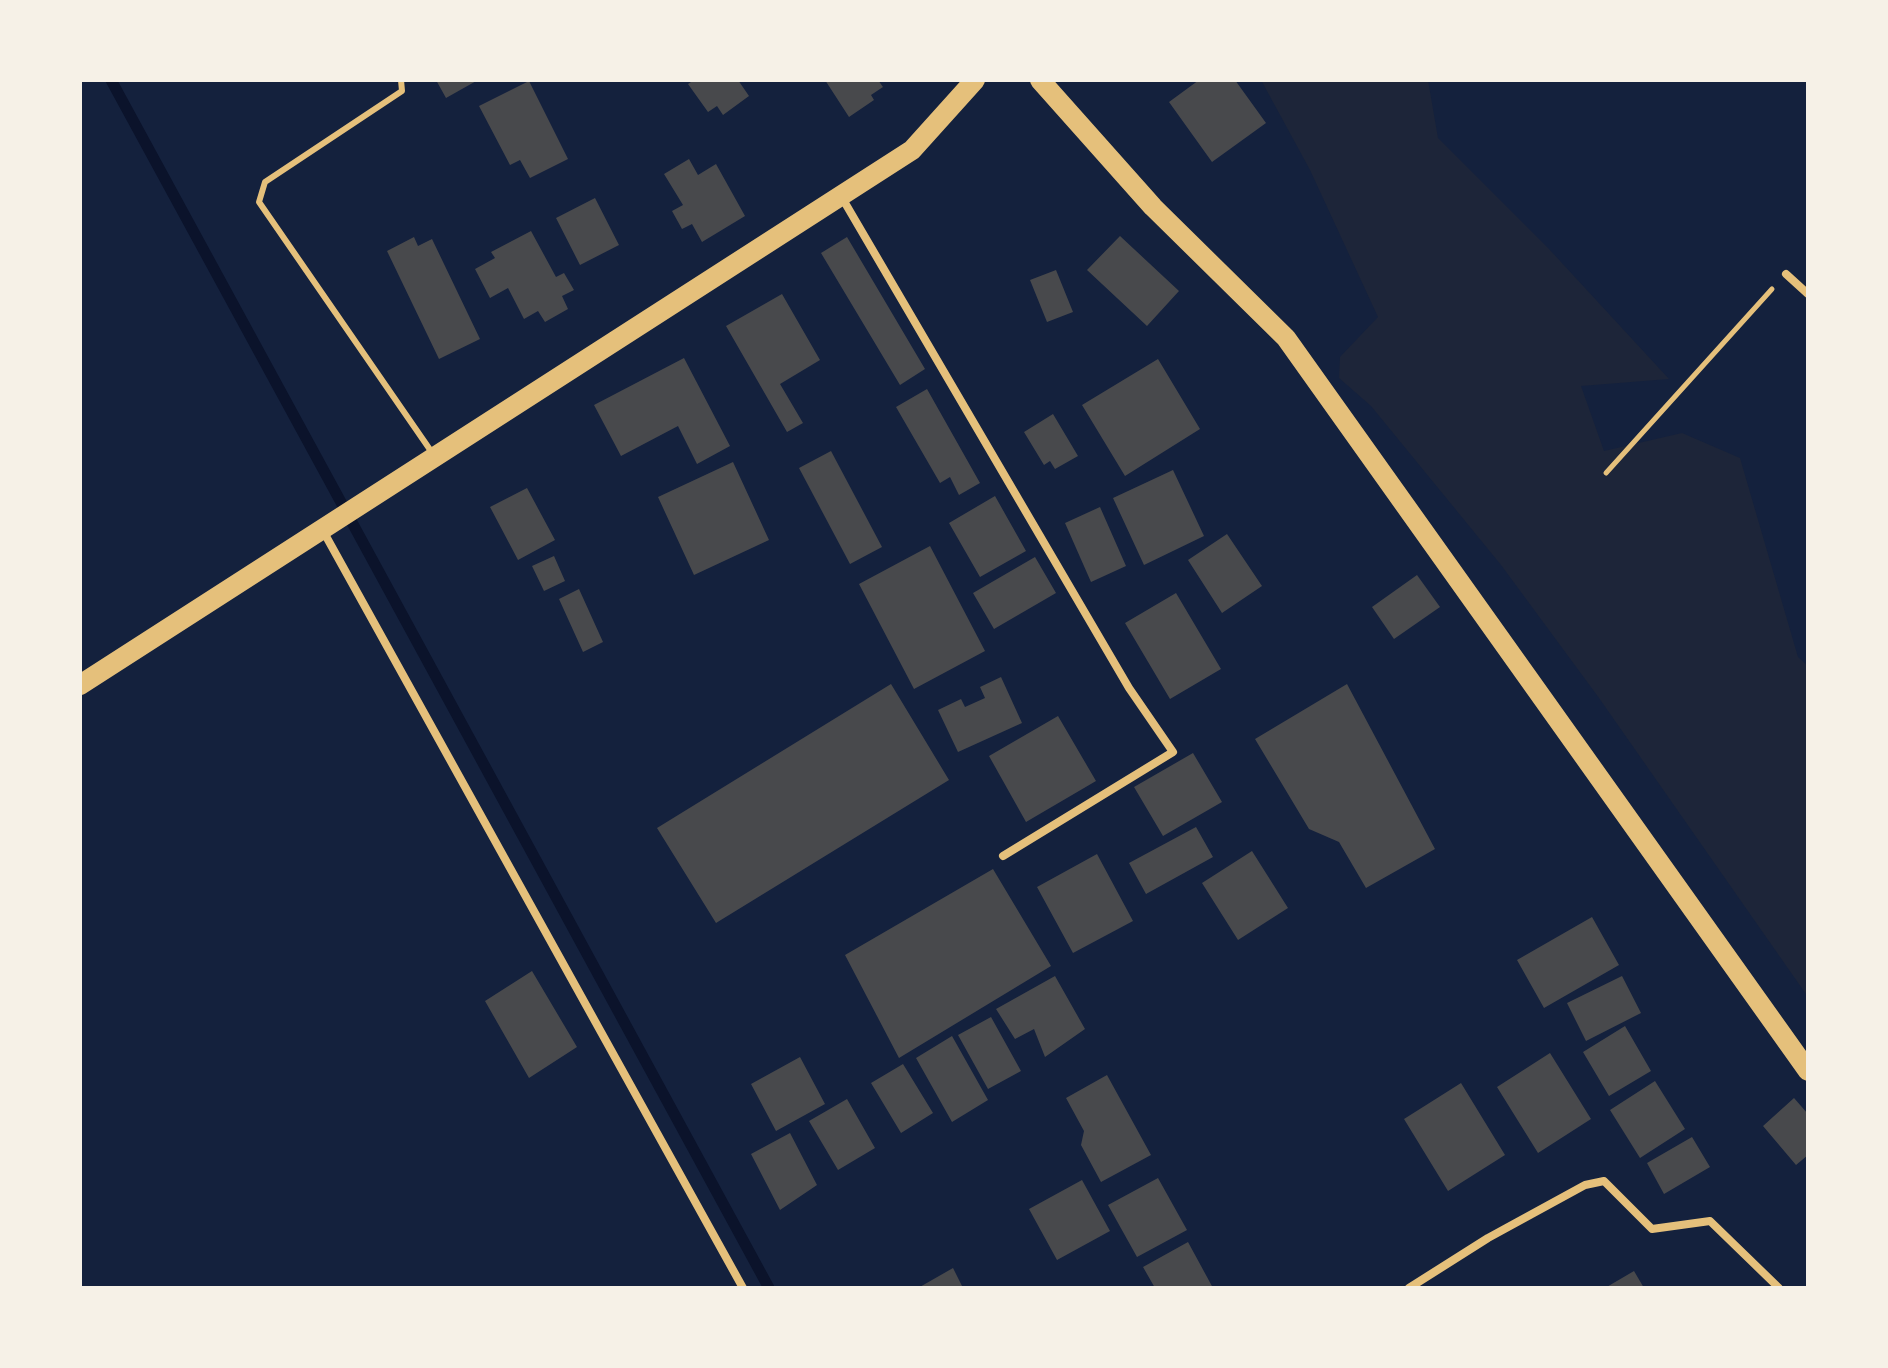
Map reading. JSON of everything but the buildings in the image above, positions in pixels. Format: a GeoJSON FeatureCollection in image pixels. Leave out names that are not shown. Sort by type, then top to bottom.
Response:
{"type":"FeatureCollection","features":[{"type":"Feature","properties":{"kind":"main road"},"geometry":{"type":"LineString","coordinates":[[80,685],[912,150],[975,80]]}},
{"type":"Feature","properties":{"kind":"main road"},"geometry":{"type":"LineString","coordinates":[[1040,80],[1153,207],[1286,338],[1491,631],[1808,1071]]}},
{"type":"Feature","properties":{"kind":"street"},"geometry":{"type":"LineString","coordinates":[[841,196],[1129,688],[1173,752],[1003,856]]}},
{"type":"Feature","properties":{"kind":"street"},"geometry":{"type":"LineString","coordinates":[[1786,274],[1808,294]]}},
{"type":"Feature","properties":{"kind":"street"},"geometry":{"type":"LineString","coordinates":[[322,528],[743,1288]]}},
{"type":"Feature","properties":{"kind":"street"},"geometry":{"type":"LineString","coordinates":[[1409,1288],[1488,1238],[1585,1185],[1604,1181],[1652,1229],[1710,1221],[1779,1288]]}},
{"type":"Feature","properties":{"kind":"lane"},"geometry":{"type":"LineString","coordinates":[[401,80],[402,91],[265,182],[259,202],[435,457]]}},
{"type":"Feature","properties":{"kind":"path"},"geometry":{"type":"LineString","coordinates":[[1606,473],[1786,274]]}},
{"type":"Feature","properties":{"kind":"shaded area"},"geometry":{"type":"Polygon","coordinates":[[[1261,80],[1428,80],[1438,138],[1549,249],[1669,379],[1581,386],[1604,451],[1682,433],[1740,458],[1798,657],[1808,666],[1808,997],[1599,698],[1501,565],[1371,406],[1339,378],[1340,357],[1378,317],[1310,170],[1261,80]]]}},
{"type":"Feature","properties":{"kind":"waterway"},"geometry":{"type":"LineString","coordinates":[[111,80],[769,1288]]}}]}
